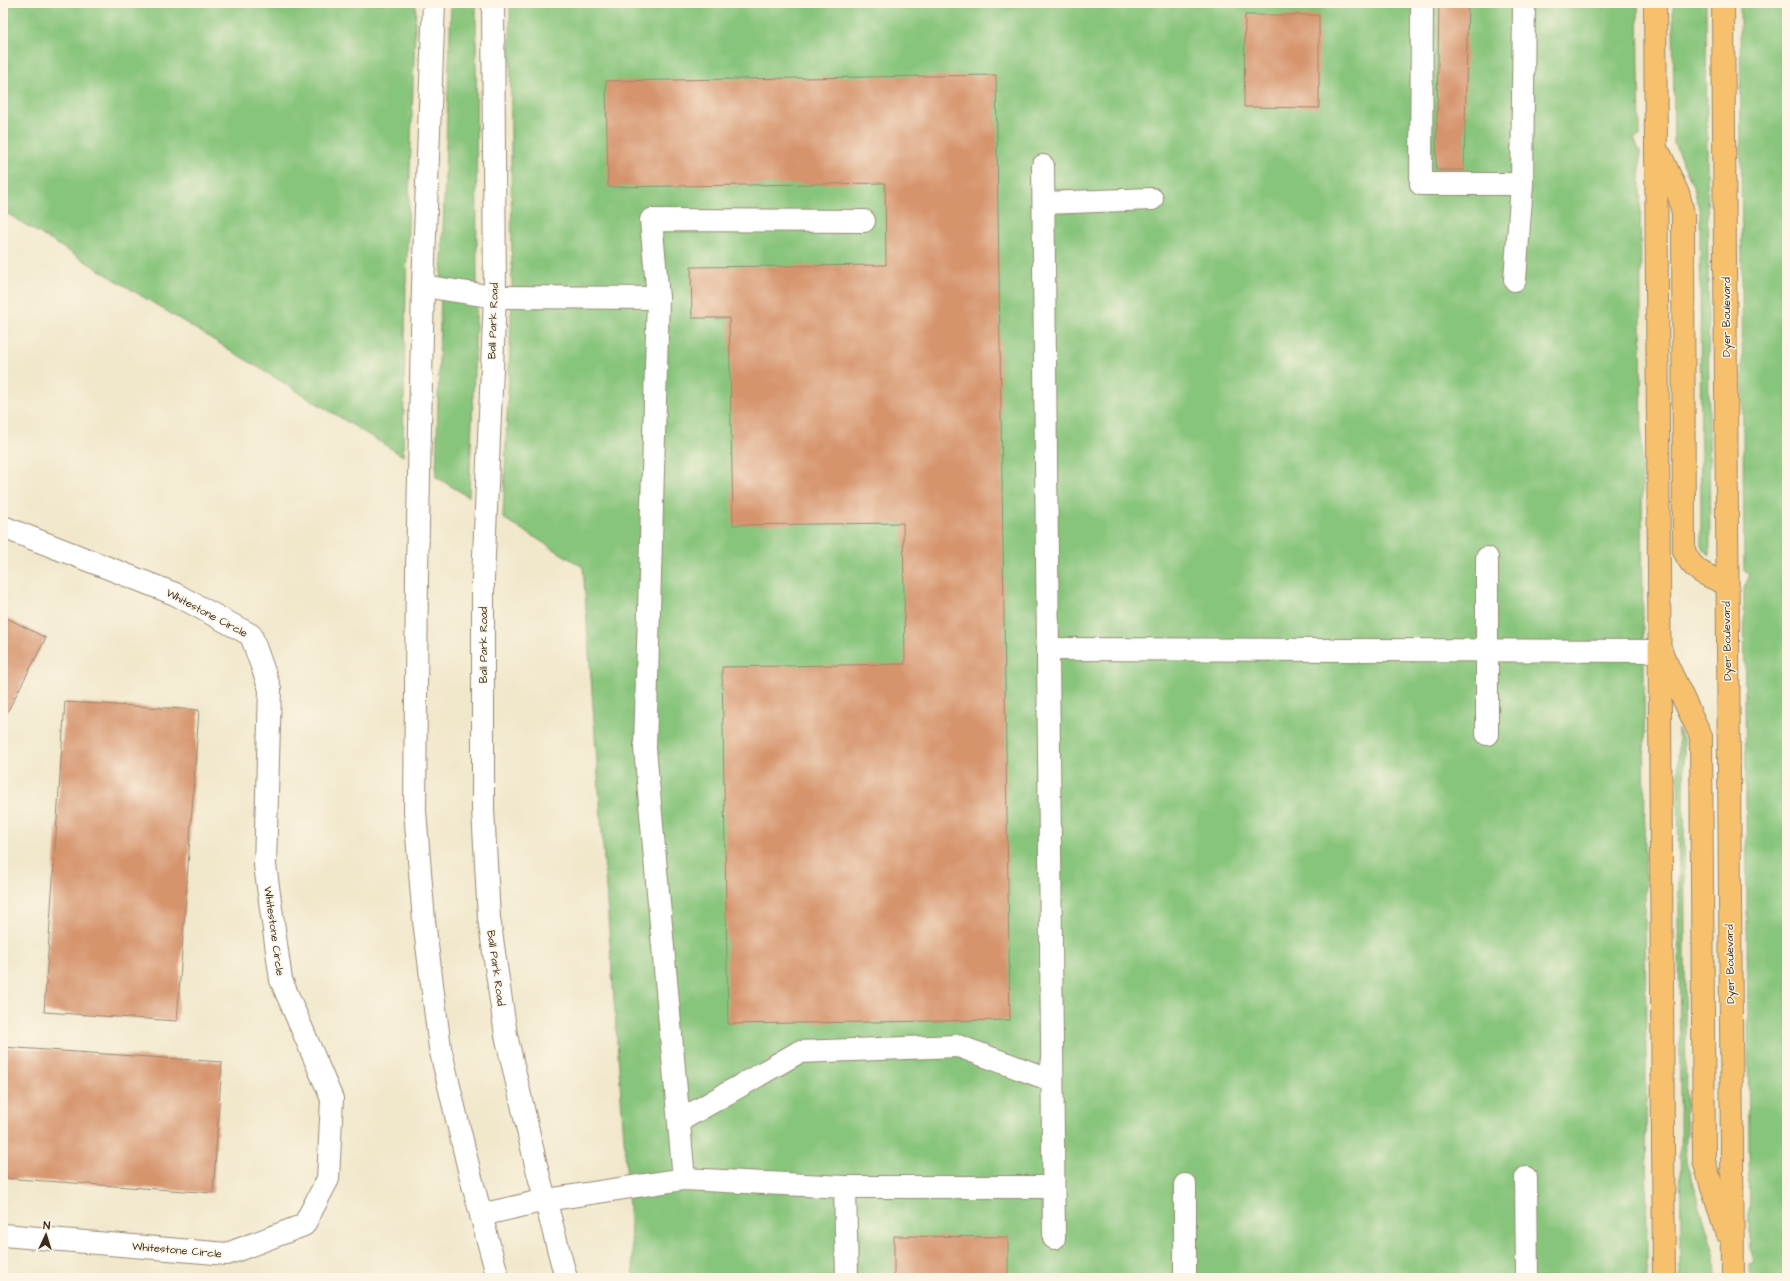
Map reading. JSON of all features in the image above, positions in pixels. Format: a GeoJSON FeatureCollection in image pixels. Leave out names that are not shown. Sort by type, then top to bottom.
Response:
{"type":"FeatureCollection","features":[{"type":"Feature","properties":{"kind":"main road"},"geometry":{"type":"LineString","coordinates":[[1655,3],[1661,650],[1664,1278]]}},
{"type":"Feature","properties":{"kind":"main road","name":"Dyer Boulevard"},"geometry":{"type":"LineString","coordinates":[[1723,3],[1733,1278]]}},
{"type":"Feature","properties":{"kind":"main road"},"geometry":{"type":"LineString","coordinates":[[1657,148],[1679,196],[1683,213],[1684,551],[1690,563],[1701,572],[1727,584]]}},
{"type":"Feature","properties":{"kind":"main road"},"geometry":{"type":"LineString","coordinates":[[1661,650],[1701,736],[1704,1161],[1733,1252]]}},
{"type":"Feature","properties":{"kind":"street"},"geometry":{"type":"LineString","coordinates":[[434,3],[423,286],[417,571],[415,811],[424,921],[440,1048],[498,1278]]}},
{"type":"Feature","properties":{"kind":"street","name":"Ball Park Road"},"geometry":{"type":"LineString","coordinates":[[493,3],[495,297],[483,579],[483,809],[489,918],[506,1035],[566,1278]]}},
{"type":"Feature","properties":{"kind":"street"},"geometry":{"type":"LineString","coordinates":[[1422,3],[1421,184],[1522,184]]}},
{"type":"Feature","properties":{"kind":"street"},"geometry":{"type":"LineString","coordinates":[[1515,280],[1522,184],[1524,3]]}},
{"type":"Feature","properties":{"kind":"street"},"geometry":{"type":"LineString","coordinates":[[1043,166],[1054,1238]]}},
{"type":"Feature","properties":{"kind":"street"},"geometry":{"type":"LineString","coordinates":[[1044,203],[1152,199]]}},
{"type":"Feature","properties":{"kind":"street"},"geometry":{"type":"LineString","coordinates":[[684,1179],[645,748],[658,298],[651,220],[864,221]]}},
{"type":"Feature","properties":{"kind":"street"},"geometry":{"type":"LineString","coordinates":[[423,286],[495,297],[658,298]]}},
{"type":"Feature","properties":{"kind":"street","name":"Whitestone Circle"},"geometry":{"type":"LineString","coordinates":[[3,527],[175,594],[251,636],[270,689],[265,865],[281,980],[332,1099],[328,1178],[304,1225],[227,1254],[3,1235]]}},
{"type":"Feature","properties":{"kind":"street"},"geometry":{"type":"LineString","coordinates":[[1487,558],[1487,734]]}},
{"type":"Feature","properties":{"kind":"street"},"geometry":{"type":"LineString","coordinates":[[1047,649],[1661,650]]}},
{"type":"Feature","properties":{"kind":"street"},"geometry":{"type":"LineString","coordinates":[[679,1121],[799,1052],[958,1046],[1052,1080]]}},
{"type":"Feature","properties":{"kind":"street"},"geometry":{"type":"LineString","coordinates":[[1526,1178],[1527,1278]]}},
{"type":"Feature","properties":{"kind":"street"},"geometry":{"type":"LineString","coordinates":[[481,1215],[546,1200],[684,1179],[845,1187],[1053,1188]]}},
{"type":"Feature","properties":{"kind":"street"},"geometry":{"type":"LineString","coordinates":[[1184,1278],[1185,1185]]}},
{"type":"Feature","properties":{"kind":"street"},"geometry":{"type":"LineString","coordinates":[[845,1187],[848,1278]]}},
{"type":"Feature","properties":{"kind":"green space"},"geometry":{"type":"Polygon","coordinates":[[[3,3],[416,3],[406,285],[403,456],[3,211],[3,3]]]}},
{"type":"Feature","properties":{"kind":"green space"},"geometry":{"type":"Polygon","coordinates":[[[451,3],[476,3],[477,297],[469,497],[436,477],[451,3]]]}},
{"type":"Feature","properties":{"kind":"green space"},"geometry":{"type":"Polygon","coordinates":[[[510,3],[1638,3],[1640,136],[1634,139],[1640,152],[1643,639],[1637,643],[1644,656],[1647,1278],[634,1278],[583,567],[503,518],[512,296],[510,3]]]}},
{"type":"Feature","properties":{"kind":"green space"},"geometry":{"type":"Polygon","coordinates":[[[1673,3],[1706,3],[1710,555],[1703,550],[1701,546],[1700,213],[1694,188],[1674,143],[1673,3]]]}},
{"type":"Feature","properties":{"kind":"green space"},"geometry":{"type":"Polygon","coordinates":[[[1740,3],[1787,3],[1787,1278],[1750,1278],[1750,1265],[1755,1263],[1750,1248],[1744,588],[1750,574],[1744,571],[1740,3]]]}},
{"type":"Feature","properties":{"kind":"green space"},"geometry":{"type":"Polygon","coordinates":[[[1678,729],[1684,741],[1686,1162],[1715,1256],[1716,1278],[1681,1278],[1678,729]]]}},
{"type":"Feature","properties":{"kind":"building"},"geometry":{"type":"Polygon","coordinates":[[[1439,3],[1468,3],[1464,170],[1436,170],[1439,3]]]}},
{"type":"Feature","properties":{"kind":"building"},"geometry":{"type":"Polygon","coordinates":[[[1245,15],[1319,15],[1319,108],[1244,107],[1245,15]]]}},
{"type":"Feature","properties":{"kind":"building"},"geometry":{"type":"Polygon","coordinates":[[[996,75],[1010,1020],[728,1024],[722,667],[905,664],[903,523],[733,525],[729,318],[692,318],[691,267],[886,265],[885,183],[608,187],[606,81],[996,75]]]}},
{"type":"Feature","properties":{"kind":"building"},"geometry":{"type":"Polygon","coordinates":[[[3,616],[46,638],[3,720],[3,616]]]}},
{"type":"Feature","properties":{"kind":"building"},"geometry":{"type":"Polygon","coordinates":[[[65,702],[199,710],[177,1021],[44,1012],[65,702]]]}},
{"type":"Feature","properties":{"kind":"building"},"geometry":{"type":"Polygon","coordinates":[[[3,1047],[222,1062],[213,1193],[3,1178],[3,1047]]]}},
{"type":"Feature","properties":{"kind":"building"},"geometry":{"type":"Polygon","coordinates":[[[894,1236],[1008,1237],[1008,1278],[894,1278],[894,1236]]]}}]}
